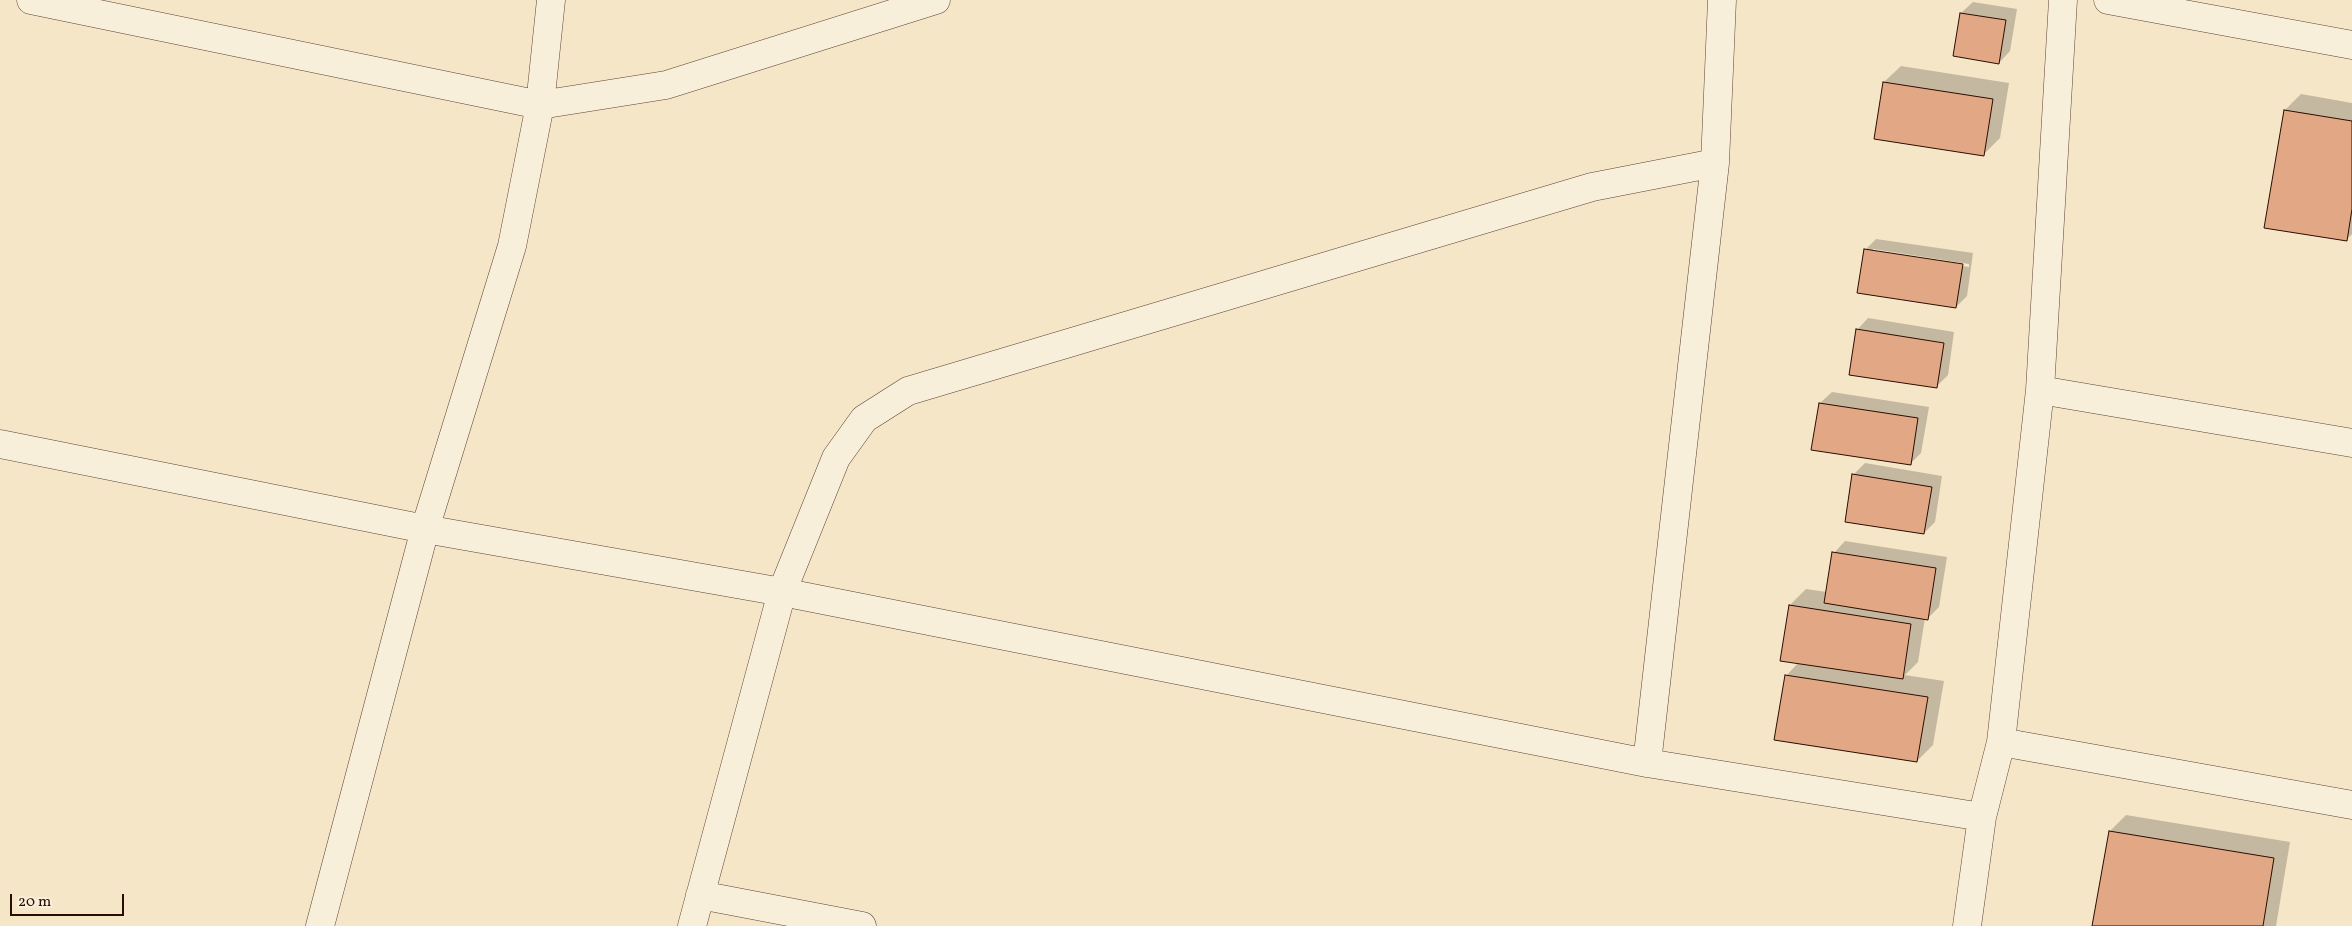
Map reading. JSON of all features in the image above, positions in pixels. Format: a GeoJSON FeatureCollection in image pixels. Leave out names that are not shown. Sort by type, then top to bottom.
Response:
{"type":"FeatureCollection","features":[{"type":"Feature","properties":{"kind":"street"},"geometry":{"type":"LineString","coordinates":[[31,0],[540,105],[666,85],[936,0]]}},
{"type":"Feature","properties":{"kind":"street"},"geometry":{"type":"LineString","coordinates":[[320,926],[425,529],[512,246],[540,105],[552,0]]}},
{"type":"Feature","properties":{"kind":"street"},"geometry":{"type":"LineString","coordinates":[[1647,763],[1715,163],[1722,0]]}},
{"type":"Feature","properties":{"kind":"street"},"geometry":{"type":"LineString","coordinates":[[1967,926],[1982,817],[2001,742],[2040,390],[2063,0]]}},
{"type":"Feature","properties":{"kind":"street"},"geometry":{"type":"LineString","coordinates":[[2108,0],[2352,45]]}},
{"type":"Feature","properties":{"kind":"street"},"geometry":{"type":"LineString","coordinates":[[692,926],[782,592],[836,458],[864,419],[908,391],[1592,187],[1715,163]]}},
{"type":"Feature","properties":{"kind":"street"},"geometry":{"type":"LineString","coordinates":[[2040,390],[2352,444]]}},
{"type":"Feature","properties":{"kind":"street"},"geometry":{"type":"LineString","coordinates":[[0,444],[425,529],[782,592],[1647,763],[1982,817]]}},
{"type":"Feature","properties":{"kind":"street"},"geometry":{"type":"LineString","coordinates":[[2001,742],[2352,805]]}},
{"type":"Feature","properties":{"kind":"street"},"geometry":{"type":"LineString","coordinates":[[700,895],[862,926]]}},
{"type":"Feature","properties":{"kind":"building"},"geometry":{"type":"Polygon","coordinates":[[[1960,13],[2006,20],[1999,64],[1953,56],[1960,13]]]}},
{"type":"Feature","properties":{"kind":"building"},"geometry":{"type":"Polygon","coordinates":[[[1883,82],[1993,99],[1984,156],[1874,139],[1883,82]]]}},
{"type":"Feature","properties":{"kind":"building"},"geometry":{"type":"Polygon","coordinates":[[[2284,110],[2352,121],[2352,209],[2347,241],[2264,228],[2284,110]]]}},
{"type":"Feature","properties":{"kind":"building"},"geometry":{"type":"Polygon","coordinates":[[[1864,249],[1963,264],[1956,308],[1857,293],[1864,249]]]}},
{"type":"Feature","properties":{"kind":"building"},"geometry":{"type":"Polygon","coordinates":[[[1856,329],[1944,343],[1937,388],[1849,375],[1856,329]]]}},
{"type":"Feature","properties":{"kind":"building"},"geometry":{"type":"Polygon","coordinates":[[[1819,403],[1918,418],[1911,465],[1811,450],[1819,403]]]}},
{"type":"Feature","properties":{"kind":"building"},"geometry":{"type":"Polygon","coordinates":[[[1852,474],[1932,487],[1924,534],[1845,522],[1852,474]]]}},
{"type":"Feature","properties":{"kind":"building"},"geometry":{"type":"Polygon","coordinates":[[[1832,552],[1936,568],[1928,620],[1824,603],[1832,552]]]}},
{"type":"Feature","properties":{"kind":"building"},"geometry":{"type":"Polygon","coordinates":[[[1789,605],[1911,624],[1903,679],[1780,661],[1789,605]]]}},
{"type":"Feature","properties":{"kind":"building"},"geometry":{"type":"Polygon","coordinates":[[[1785,675],[1928,697],[1917,762],[1774,740],[1785,675]]]}},
{"type":"Feature","properties":{"kind":"building"},"geometry":{"type":"Polygon","coordinates":[[[2109,831],[2274,858],[2263,926],[2092,926],[2109,831]]]}}]}
